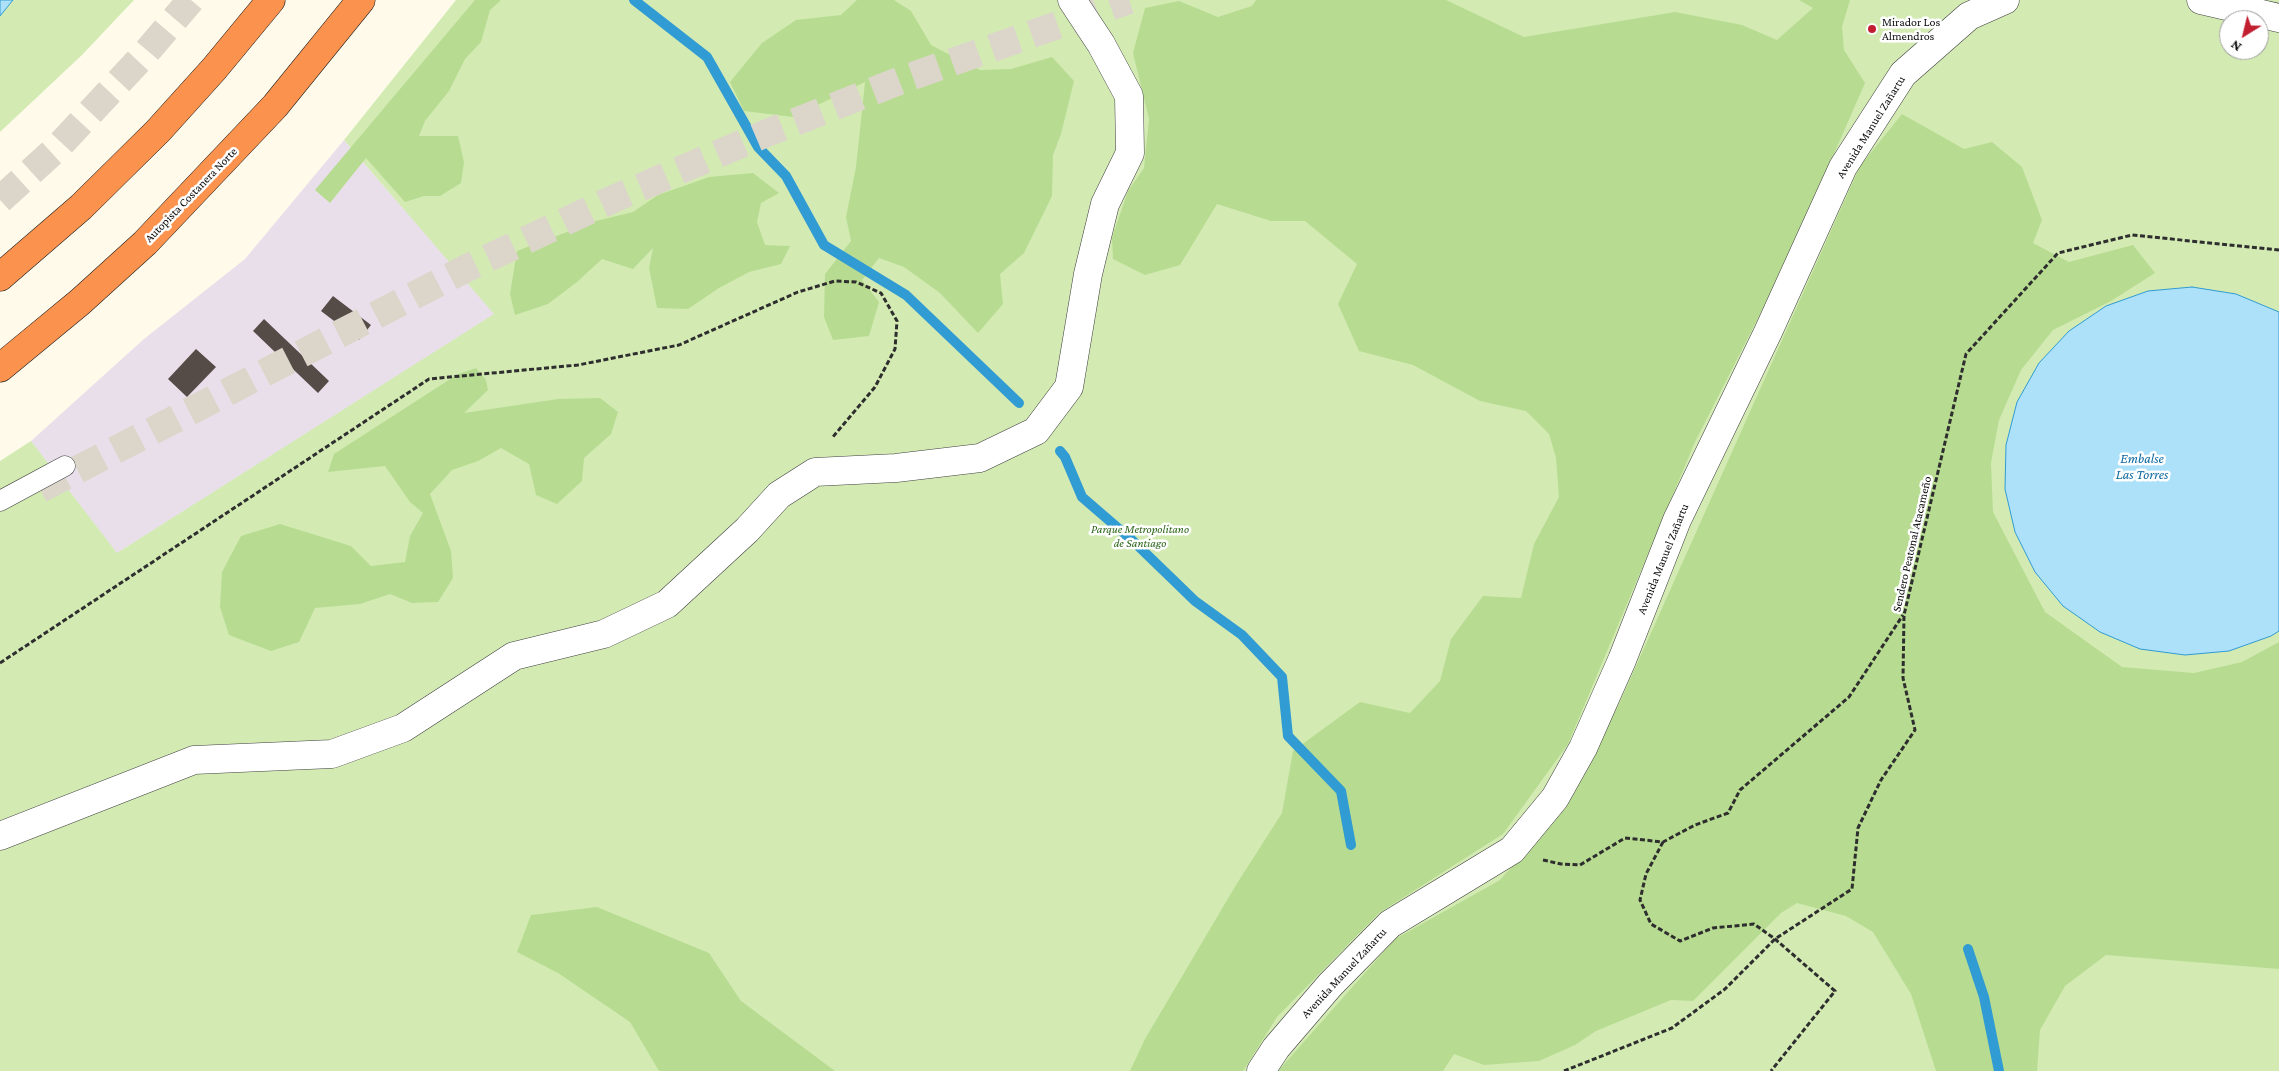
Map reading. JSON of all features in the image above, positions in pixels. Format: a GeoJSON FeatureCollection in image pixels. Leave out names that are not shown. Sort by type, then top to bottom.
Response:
{"type":"FeatureCollection","features":[{"type":"Feature","properties":{"kind":"highway"},"geometry":{"type":"LineString","coordinates":[[0,277],[81,208],[158,131],[214,69],[271,0]]}},
{"type":"Feature","properties":{"kind":"highway","name":"Autopista Costanera Norte"},"geometry":{"type":"LineString","coordinates":[[0,368],[80,302],[145,242],[275,106],[361,0]]}},
{"type":"Feature","properties":{"kind":"street"},"geometry":{"type":"LineString","coordinates":[[0,836],[194,760],[332,754],[403,728],[514,656],[604,634],[667,604],[747,530],[779,495],[815,472],[896,468],[980,458],[1036,431],[1069,386],[1088,274],[1105,204],[1130,154],[1129,96],[1100,44],[1072,0]]}},
{"type":"Feature","properties":{"kind":"street","name":"Avenida Manuel Zañartu"},"geometry":{"type":"LineString","coordinates":[[1261,1071],[1276,1048],[1330,985],[1390,924],[1512,850],[1555,798],[1583,748],[1622,660],[1678,520],[1844,167],[1903,74],[1969,16],[2005,0]]}},
{"type":"Feature","properties":{"kind":"street"},"geometry":{"type":"LineString","coordinates":[[2201,0],[2279,18]]}},
{"type":"Feature","properties":{"kind":"lane"},"geometry":{"type":"LineString","coordinates":[[0,501],[65,466]]}},
{"type":"Feature","properties":{"kind":"path","name":"Sendero Peatonal Atacameño"},"geometry":{"type":"LineString","coordinates":[[1564,1071],[1672,1028],[1724,988],[1775,938],[1852,889],[1858,828],[1881,780],[1915,730],[1903,678],[1904,615],[1966,354],[2058,253],[2132,235],[2279,250]]}},
{"type":"Feature","properties":{"kind":"path"},"geometry":{"type":"LineString","coordinates":[[0,663],[429,379],[578,365],[679,345],[798,292],[835,280],[856,282],[881,293],[897,321],[895,349],[875,387],[848,422],[829,442]]}},
{"type":"Feature","properties":{"kind":"path"},"geometry":{"type":"LineString","coordinates":[[1770,1071],[1835,991],[1775,938],[1754,924],[1713,928],[1680,941],[1651,924],[1640,900],[1646,874],[1663,842],[1695,824],[1728,813],[1740,790],[1849,697],[1904,615]]}},
{"type":"Feature","properties":{"kind":"path"},"geometry":{"type":"LineString","coordinates":[[1512,850],[1554,863],[1580,865],[1625,838],[1663,842]]}},
{"type":"Feature","properties":{"kind":"shaded area"},"geometry":{"type":"Polygon","coordinates":[[[344,140],[495,314],[116,554],[31,441],[144,339],[245,259],[344,140]]]}},
{"type":"Feature","properties":{"kind":"green space"},"geometry":{"type":"Polygon","coordinates":[[[0,0],[134,0],[82,55],[0,132],[0,0]]]}},
{"type":"Feature","properties":{"kind":"green space","name":"Parque Metropolitano de Santiago"},"geometry":{"type":"Polygon","coordinates":[[[456,0],[2279,0],[2279,1071],[0,1071],[0,461],[31,441],[117,553],[494,314],[344,140],[456,0]]]}},
{"type":"Feature","properties":{"kind":"green space"},"geometry":{"type":"Polygon","coordinates":[[[475,0],[501,0],[490,10],[481,42],[465,59],[449,91],[425,121],[419,136],[458,136],[464,162],[461,183],[440,196],[424,196],[405,202],[366,158],[330,203],[315,190],[475,0]]]}},
{"type":"Feature","properties":{"kind":"green space"},"geometry":{"type":"Polygon","coordinates":[[[857,0],[894,0],[911,11],[931,45],[980,70],[1011,69],[1052,57],[1074,81],[1061,134],[1053,155],[1052,196],[1024,253],[1000,274],[1003,304],[978,333],[940,293],[904,267],[879,258],[862,280],[879,302],[869,336],[833,340],[824,317],[825,274],[851,241],[846,217],[856,167],[865,82],[793,117],[744,111],[730,82],[762,43],[796,20],[841,15],[857,0]]]}},
{"type":"Feature","properties":{"kind":"green space"},"geometry":{"type":"Polygon","coordinates":[[[1256,0],[1446,0],[1524,37],[1675,12],[1742,25],[1777,40],[1813,8],[1799,0],[1850,0],[1842,27],[1844,50],[1865,83],[1787,261],[1695,442],[1568,744],[1503,834],[1379,913],[1277,1017],[1243,1071],[1130,1071],[1145,1039],[1236,885],[1282,813],[1293,751],[1360,702],[1410,713],[1440,681],[1451,639],[1483,596],[1521,598],[1534,544],[1559,497],[1556,458],[1549,434],[1526,411],[1480,401],[1413,365],[1359,351],[1338,304],[1357,264],[1305,221],[1271,221],[1217,204],[1180,265],[1145,275],[1113,259],[1112,238],[1120,214],[1128,191],[1144,168],[1149,119],[1133,53],[1145,8],[1179,1],[1218,17],[1252,6],[1256,0]]]}},
{"type":"Feature","properties":{"kind":"green space"},"geometry":{"type":"Polygon","coordinates":[[[1902,114],[1964,149],[1992,142],[2022,167],[2042,220],[2033,243],[2069,262],[2133,245],[2155,273],[2111,301],[2053,330],[2021,370],[1999,420],[1991,463],[1993,512],[2045,612],[2122,667],[2194,673],[2242,662],[2279,642],[2279,969],[2106,955],[2065,986],[2040,1030],[2037,1071],[1936,1071],[1911,994],[1873,932],[1846,916],[1797,903],[1781,913],[1693,1001],[1671,1000],[1596,1031],[1575,1045],[1539,1061],[1484,1065],[1454,1054],[1443,1071],[1278,1071],[1395,939],[1500,880],[1564,808],[1620,702],[1860,166],[1902,114]]]}},
{"type":"Feature","properties":{"kind":"green space"},"geometry":{"type":"Polygon","coordinates":[[[753,173],[779,193],[761,203],[757,222],[765,245],[790,246],[781,264],[749,272],[719,288],[688,309],[657,308],[649,268],[653,248],[633,269],[602,259],[577,282],[548,304],[515,315],[510,294],[517,251],[596,221],[633,212],[658,195],[709,177],[753,173]]]}},
{"type":"Feature","properties":{"kind":"green space"},"geometry":{"type":"Polygon","coordinates":[[[476,368],[486,380],[488,390],[464,413],[558,399],[600,398],[618,412],[611,434],[584,458],[582,481],[557,504],[536,495],[529,464],[501,448],[478,461],[452,470],[430,494],[451,551],[453,578],[438,602],[412,603],[390,594],[360,604],[315,608],[299,642],[271,651],[229,635],[220,607],[222,572],[241,536],[280,524],[351,546],[371,566],[405,562],[410,536],[423,513],[410,502],[385,466],[328,472],[334,454],[458,374],[476,368]]]}},
{"type":"Feature","properties":{"kind":"green space"},"geometry":{"type":"Polygon","coordinates":[[[597,907],[709,953],[741,1001],[835,1071],[659,1071],[630,1022],[558,973],[517,952],[531,915],[597,907]]]}},
{"type":"Feature","properties":{"kind":"water"},"geometry":{"type":"Polygon","coordinates":[[[0,0],[13,0],[0,16],[0,0]]]}},
{"type":"Feature","properties":{"kind":"water","name":"Embalse Las Torres"},"geometry":{"type":"Polygon","coordinates":[[[2192,287],[2236,294],[2279,312],[2279,631],[2271,636],[2229,651],[2185,655],[2140,649],[2100,632],[2063,606],[2035,572],[2015,532],[2005,489],[2006,445],[2017,402],[2039,363],[2069,331],[2106,306],[2148,291],[2192,287]]]}},
{"type":"Feature","properties":{"kind":"building"},"geometry":{"type":"Polygon","coordinates":[[[333,296],[371,325],[359,340],[321,311],[333,296]]]}},
{"type":"Feature","properties":{"kind":"building"},"geometry":{"type":"Polygon","coordinates":[[[264,319],[329,381],[318,393],[253,331],[264,319]]]}},
{"type":"Feature","properties":{"kind":"building"},"geometry":{"type":"Polygon","coordinates":[[[196,349],[216,367],[187,397],[168,379],[196,349]]]}},
{"type":"Feature","properties":{"kind":"waterway"},"geometry":{"type":"LineString","coordinates":[[634,0],[707,57],[758,147],[786,176],[824,245],[906,295],[1019,403]]}},
{"type":"Feature","properties":{"kind":"waterway"},"geometry":{"type":"LineString","coordinates":[[1060,451],[1065,457],[1082,497],[1133,541],[1195,601],[1242,635],[1282,677],[1288,736],[1341,791],[1351,845]]}},
{"type":"Feature","properties":{"kind":"waterway"},"geometry":{"type":"LineString","coordinates":[[1968,949],[1984,997],[1999,1071]]}},
{"type":"Feature","properties":{"kind":"tunnel"},"geometry":{"type":"LineString","coordinates":[[0,200],[57,148],[143,56],[191,0]]}},
{"type":"Feature","properties":{"kind":"tunnel"},"geometry":{"type":"LineString","coordinates":[[40,489],[467,268],[613,199],[762,135],[904,79],[1129,0]]}},
{"type":"Feature","properties":{"kind":"place","name":"Mirador Los Almendros"},"geometry":{"type":"Point","coordinates":[1872,29]}}]}
